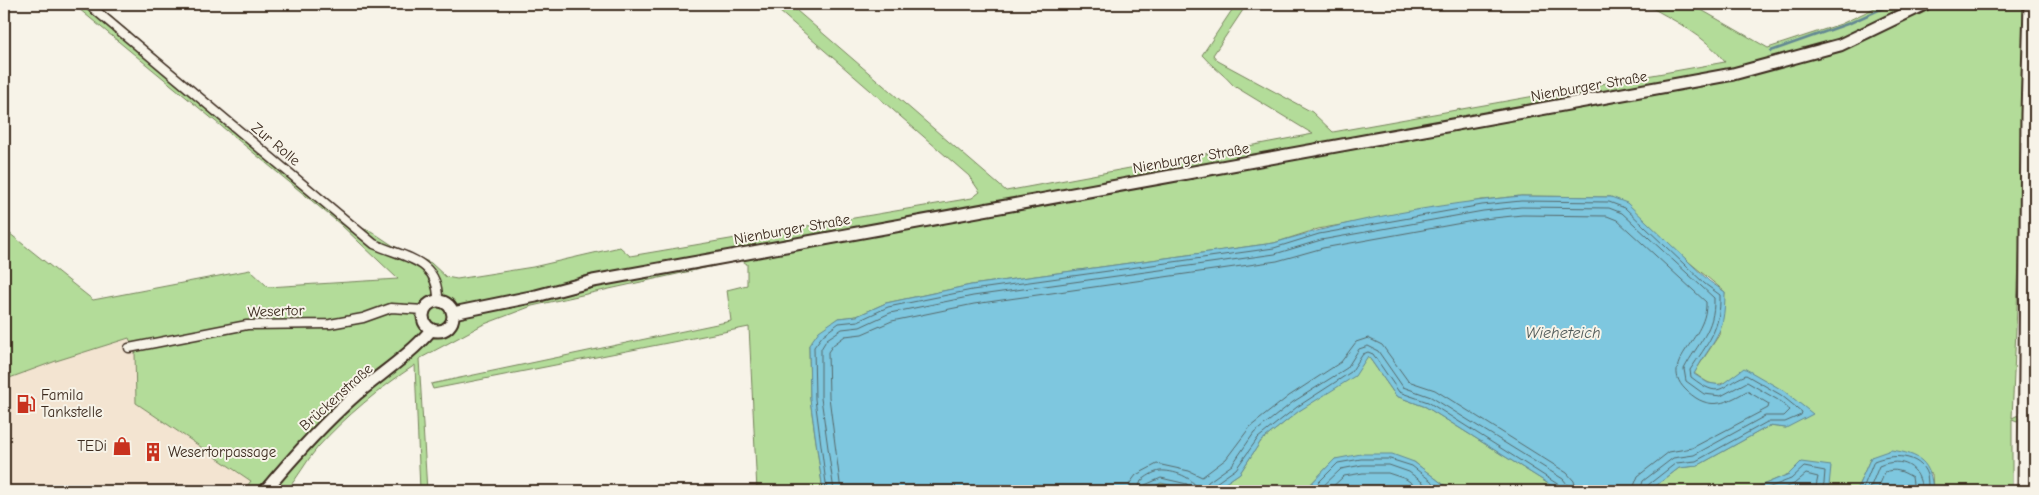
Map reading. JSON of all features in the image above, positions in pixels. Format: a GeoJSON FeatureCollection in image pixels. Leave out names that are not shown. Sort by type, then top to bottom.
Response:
{"type":"FeatureCollection","features":[{"type":"Feature","properties":{"kind":"highway"},"geometry":{"type":"LineString","coordinates":[[2026,491],[2028,114],[2032,4]]}},
{"type":"Feature","properties":{"kind":"street","name":"Zur Rolle"},"geometry":{"type":"LineString","coordinates":[[88,4],[374,244],[421,262],[428,268],[437,285],[438,301]]}},
{"type":"Feature","properties":{"kind":"street","name":"Nienburger Straße"},"geometry":{"type":"LineString","coordinates":[[453,312],[501,304],[622,276],[1733,74],[1840,45],[1925,4]]}},
{"type":"Feature","properties":{"kind":"street"},"geometry":{"type":"LineString","coordinates":[[438,301],[448,305],[453,312],[452,322],[446,330],[431,330],[425,324],[424,310],[430,303],[438,301]]}},
{"type":"Feature","properties":{"kind":"street","name":"Wesertor"},"geometry":{"type":"LineString","coordinates":[[129,348],[247,325],[330,324],[363,318],[391,308],[424,310]]}},
{"type":"Feature","properties":{"kind":"street","name":"Brückenstraße"},"geometry":{"type":"LineString","coordinates":[[265,491],[327,422],[360,392],[409,354],[431,330]]}},
{"type":"Feature","properties":{"kind":"shaded area"},"geometry":{"type":"Polygon","coordinates":[[[129,338],[135,352],[136,403],[251,481],[243,491],[4,491],[4,380],[129,338]]]}},
{"type":"Feature","properties":{"kind":"green space"},"geometry":{"type":"Polygon","coordinates":[[[73,4],[96,4],[361,228],[371,231],[395,247],[431,263],[446,277],[457,279],[533,267],[620,247],[630,256],[972,198],[980,192],[969,176],[771,4],[789,4],[1006,191],[1313,134],[1234,86],[1202,55],[1236,4],[1247,4],[1213,55],[1218,61],[1312,112],[1333,132],[1725,62],[1717,52],[1698,36],[1645,4],[1691,4],[1768,48],[1841,24],[1883,4],[2035,4],[2025,129],[2012,418],[2035,407],[2035,428],[2012,419],[2012,491],[1933,491],[1932,474],[1871,457],[1856,491],[1824,491],[1829,486],[1789,474],[1748,491],[1649,491],[1679,468],[1697,466],[1769,426],[1786,428],[1731,379],[1721,384],[1712,384],[1694,373],[1719,335],[1725,292],[1611,197],[1521,196],[1482,200],[1318,229],[1274,243],[971,285],[886,303],[857,316],[838,318],[809,345],[810,399],[823,491],[757,491],[749,327],[433,389],[431,384],[731,321],[727,290],[747,285],[747,264],[741,260],[532,306],[482,325],[419,359],[427,491],[420,491],[415,365],[376,393],[340,424],[318,447],[286,491],[243,491],[251,481],[136,403],[135,352],[129,338],[4,380],[4,229],[93,300],[250,270],[268,287],[398,279],[340,224],[73,4]]]}},
{"type":"Feature","properties":{"kind":"green space"},"geometry":{"type":"Polygon","coordinates":[[[1368,356],[1396,396],[1426,407],[1560,491],[1452,491],[1414,462],[1335,459],[1304,491],[1204,491],[1215,490],[1240,473],[1261,441],[1368,356]]]}},
{"type":"Feature","properties":{"kind":"green space"},"geometry":{"type":"Polygon","coordinates":[[[1161,482],[1194,491],[1147,491],[1161,482]]]}},
{"type":"Feature","properties":{"kind":"water","name":"Wieheteich"},"geometry":{"type":"Polygon","coordinates":[[[1521,196],[1611,197],[1627,203],[1709,281],[1725,292],[1723,319],[1717,336],[1694,374],[1708,383],[1721,385],[1744,368],[1784,391],[1813,414],[1786,428],[1769,426],[1697,466],[1679,468],[1649,491],[1560,491],[1426,407],[1396,396],[1368,356],[1355,376],[1299,411],[1261,441],[1240,473],[1215,490],[1194,491],[1161,483],[1147,491],[823,491],[810,399],[809,345],[819,331],[838,318],[857,316],[886,303],[971,285],[1274,243],[1304,234],[1396,213],[1521,196]]]}},
{"type":"Feature","properties":{"kind":"water"},"geometry":{"type":"Polygon","coordinates":[[[1891,450],[1910,454],[1922,461],[1930,473],[1933,491],[1856,491],[1871,457],[1891,450]]]}},
{"type":"Feature","properties":{"kind":"water"},"geometry":{"type":"Polygon","coordinates":[[[1361,454],[1392,454],[1414,462],[1452,491],[1304,491],[1335,459],[1361,454]]]}},
{"type":"Feature","properties":{"kind":"water"},"geometry":{"type":"Polygon","coordinates":[[[1801,462],[1831,466],[1829,486],[1824,491],[1748,491],[1789,474],[1801,462]]]}},
{"type":"Feature","properties":{"kind":"waterway"},"geometry":{"type":"LineString","coordinates":[[1771,51],[1850,23],[1892,4]]}},
{"type":"Feature","properties":{"kind":"place","name":"Famila Tankstelle"},"geometry":{"type":"Point","coordinates":[26,404]}},
{"type":"Feature","properties":{"kind":"place","name":"TEDi"},"geometry":{"type":"Point","coordinates":[122,446]}},
{"type":"Feature","properties":{"kind":"place","name":"Wesertorpassage"},"geometry":{"type":"Point","coordinates":[153,452]}}]}
